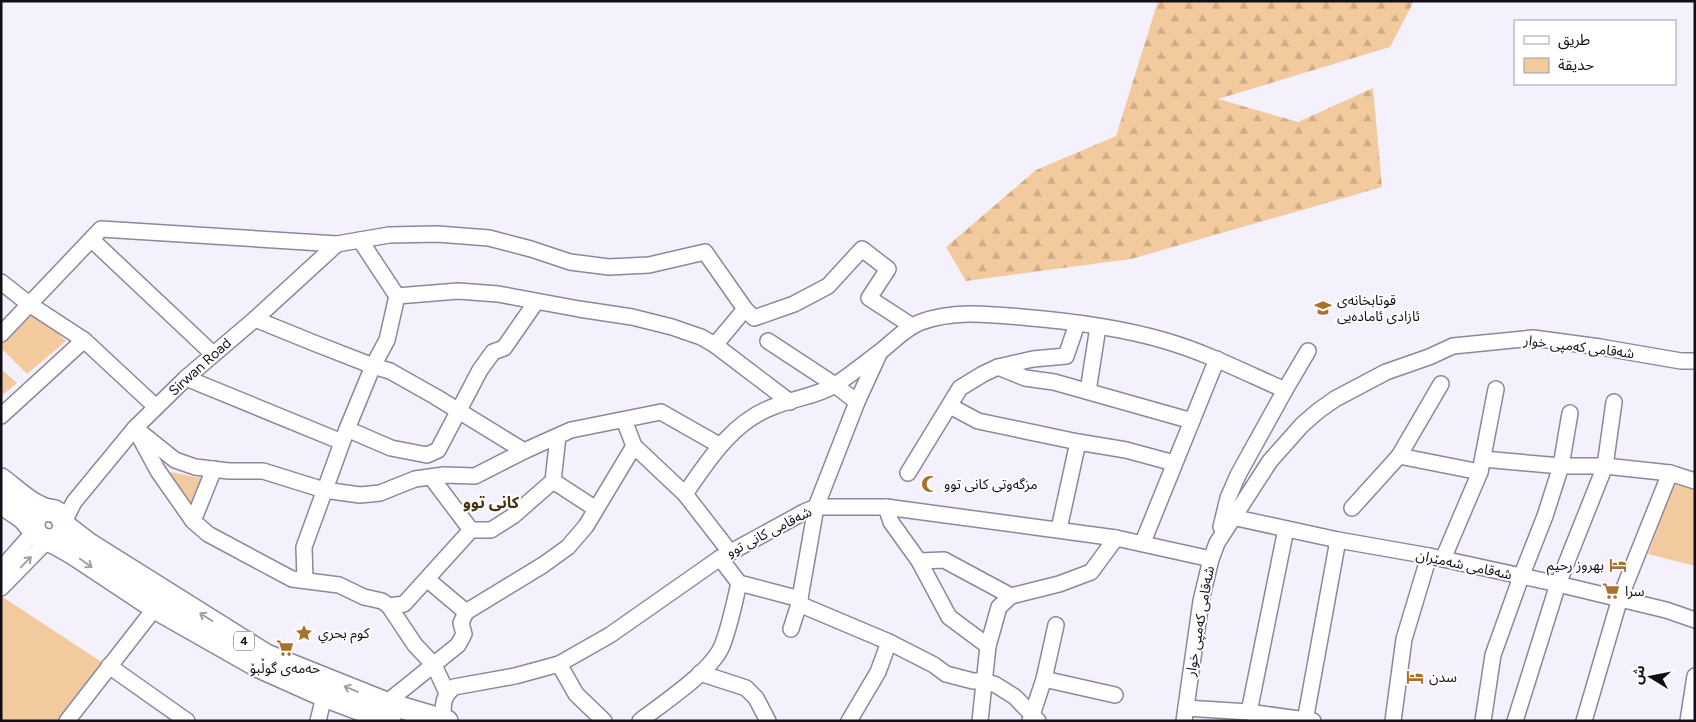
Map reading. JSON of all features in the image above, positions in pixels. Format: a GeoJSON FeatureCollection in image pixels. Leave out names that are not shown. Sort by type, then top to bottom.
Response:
{"type":"FeatureCollection","features":[{"type":"Feature","properties":{"kind":"highway","name":"4"},"geometry":{"type":"LineString","coordinates":[[1,479],[41,509],[50,528],[72,553],[155,608],[259,667],[324,696],[388,712],[445,720]]}},
{"type":"Feature","properties":{"kind":"highway","name":"4"},"geometry":{"type":"LineString","coordinates":[[1,503],[23,518],[88,544],[266,655],[388,712]]}},
{"type":"Feature","properties":{"kind":"street"},"geometry":{"type":"LineString","coordinates":[[1,334],[101,229],[337,244],[389,235],[437,234],[490,238],[570,262],[609,267],[649,265],[705,252],[745,309],[754,318],[794,304],[828,286],[862,248],[888,269],[869,298],[912,326]]}},
{"type":"Feature","properties":{"kind":"street"},"geometry":{"type":"LineString","coordinates":[[92,240],[214,354]]}},
{"type":"Feature","properties":{"kind":"street"},"geometry":{"type":"LineString","coordinates":[[306,580],[304,547],[324,490],[373,366],[387,340],[397,296],[360,240]]}},
{"type":"Feature","properties":{"kind":"street","name":"Sirwan Road"},"geometry":{"type":"LineString","coordinates":[[1,569],[23,547],[32,534],[50,528],[135,428],[186,378],[255,319],[337,244]]}},
{"type":"Feature","properties":{"kind":"street"},"geometry":{"type":"LineString","coordinates":[[1,282],[29,304],[84,340],[156,408]]}},
{"type":"Feature","properties":{"kind":"street"},"geometry":{"type":"LineString","coordinates":[[397,296],[458,290],[498,294],[640,319],[672,327],[715,344],[790,402]]}},
{"type":"Feature","properties":{"kind":"street"},"geometry":{"type":"LineString","coordinates":[[186,378],[345,436],[427,455],[438,450],[480,370],[493,352],[504,348],[536,302]]}},
{"type":"Feature","properties":{"kind":"street"},"geometry":{"type":"LineString","coordinates":[[715,344],[745,309]]}},
{"type":"Feature","properties":{"kind":"street"},"geometry":{"type":"LineString","coordinates":[[685,494],[719,446],[745,423],[763,411],[818,393],[835,385],[912,326],[945,316],[965,314],[1006,315],[1126,331],[1167,341],[1217,359],[1285,390]]}},
{"type":"Feature","properties":{"kind":"street"},"geometry":{"type":"LineString","coordinates":[[255,319],[390,371],[459,410],[524,451]]}},
{"type":"Feature","properties":{"kind":"street"},"geometry":{"type":"LineString","coordinates":[[908,474],[960,388],[998,367],[1033,359],[1066,356],[1077,324]]}},
{"type":"Feature","properties":{"kind":"street"},"geometry":{"type":"LineString","coordinates":[[1088,391],[1098,327]]}},
{"type":"Feature","properties":{"kind":"street","name":"شەقامی کەمپی خوار"},"geometry":{"type":"LineString","coordinates":[[1185,715],[1201,601],[1211,558],[1217,543],[1232,517],[1270,461],[1302,425],[1335,399],[1386,372],[1429,357],[1452,346],[1533,338],[1695,362]]}},
{"type":"Feature","properties":{"kind":"street"},"geometry":{"type":"LineString","coordinates":[[1,416],[84,340]]}},
{"type":"Feature","properties":{"kind":"street"},"geometry":{"type":"LineString","coordinates":[[768,341],[835,385],[857,402]]}},
{"type":"Feature","properties":{"kind":"street"},"geometry":{"type":"LineString","coordinates":[[791,630],[799,601],[816,507],[857,402],[881,351]]}},
{"type":"Feature","properties":{"kind":"street"},"geometry":{"type":"LineString","coordinates":[[1217,543],[1228,498],[1238,475],[1308,351]]}},
{"type":"Feature","properties":{"kind":"street"},"geometry":{"type":"LineString","coordinates":[[1143,542],[1217,359]]}},
{"type":"Feature","properties":{"kind":"street"},"geometry":{"type":"LineString","coordinates":[[998,367],[1025,378],[1054,382],[1192,421]]}},
{"type":"Feature","properties":{"kind":"street"},"geometry":{"type":"LineString","coordinates":[[1352,508],[1399,456],[1441,384]]}},
{"type":"Feature","properties":{"kind":"street"},"geometry":{"type":"LineString","coordinates":[[1393,721],[1404,638],[1436,558],[1481,466],[1496,389]]}},
{"type":"Feature","properties":{"kind":"street"},"geometry":{"type":"LineString","coordinates":[[1516,721],[1558,584],[1605,466],[1614,402]]}},
{"type":"Feature","properties":{"kind":"street"},"geometry":{"type":"LineString","coordinates":[[950,406],[978,421],[1126,450],[1174,463]]}},
{"type":"Feature","properties":{"kind":"street"},"geometry":{"type":"LineString","coordinates":[[135,428],[176,460],[194,467],[263,471],[324,490],[360,495],[380,493],[415,479],[444,475],[475,476],[571,430],[661,412],[719,446]]}},
{"type":"Feature","properties":{"kind":"street"},"geometry":{"type":"LineString","coordinates":[[1483,721],[1493,655],[1520,577],[1545,516],[1561,466],[1570,413]]}},
{"type":"Feature","properties":{"kind":"street"},"geometry":{"type":"LineString","coordinates":[[624,420],[634,446],[685,494],[725,555],[739,583],[722,646],[709,665],[640,721]]}},
{"type":"Feature","properties":{"kind":"street"},"geometry":{"type":"LineString","coordinates":[[135,428],[158,471],[193,521],[208,534],[292,578],[339,585],[364,598],[382,601],[389,606],[415,645],[434,665],[447,693],[443,704],[445,720]]}},
{"type":"Feature","properties":{"kind":"street"},"geometry":{"type":"LineString","coordinates":[[389,606],[404,604],[428,580],[471,530],[491,530],[513,516],[553,481],[558,436]]}},
{"type":"Feature","properties":{"kind":"street"},"geometry":{"type":"LineString","coordinates":[[1059,529],[1078,442]]}},
{"type":"Feature","properties":{"kind":"street"},"geometry":{"type":"LineString","coordinates":[[388,712],[434,665],[458,645],[464,634],[460,623],[466,612],[543,566],[568,547],[586,526],[634,446]]}},
{"type":"Feature","properties":{"kind":"street"},"geometry":{"type":"LineString","coordinates":[[1399,456],[1481,466],[1605,466],[1670,473],[1695,481]]}},
{"type":"Feature","properties":{"kind":"street"},"geometry":{"type":"LineString","coordinates":[[193,521],[214,469]]}},
{"type":"Feature","properties":{"kind":"street"},"geometry":{"type":"LineString","coordinates":[[1584,721],[1620,598],[1670,473]]}},
{"type":"Feature","properties":{"kind":"street"},"geometry":{"type":"LineString","coordinates":[[431,477],[471,530]]}},
{"type":"Feature","properties":{"kind":"street"},"geometry":{"type":"LineString","coordinates":[[553,481],[596,509]]}},
{"type":"Feature","properties":{"kind":"street","name":"شەقامی کانی توو"},"geometry":{"type":"LineString","coordinates":[[447,693],[454,687],[515,676],[559,664],[610,635],[725,555],[816,507],[886,508],[1059,529],[1143,542],[1211,558]]}},
{"type":"Feature","properties":{"kind":"street"},"geometry":{"type":"LineString","coordinates":[[886,508],[891,522],[919,560],[949,617],[988,646]]}},
{"type":"Feature","properties":{"kind":"street","name":"شەقامی شەمێران"},"geometry":{"type":"LineString","coordinates":[[1232,517],[1558,584],[1666,610],[1695,620]]}},
{"type":"Feature","properties":{"kind":"street"},"geometry":{"type":"LineString","coordinates":[[1,588],[44,544],[50,528]]}},
{"type":"Feature","properties":{"kind":"street"},"geometry":{"type":"LineString","coordinates":[[1249,712],[1286,529]]}},
{"type":"Feature","properties":{"kind":"street"},"geometry":{"type":"LineString","coordinates":[[980,721],[988,646],[1000,607],[1010,596],[1058,584],[1091,572],[1116,538]]}},
{"type":"Feature","properties":{"kind":"street"},"geometry":{"type":"LineString","coordinates":[[1185,715],[1249,712],[1308,720],[1338,540]]}},
{"type":"Feature","properties":{"kind":"street"},"geometry":{"type":"LineString","coordinates":[[919,560],[944,560],[1010,596]]}},
{"type":"Feature","properties":{"kind":"street"},"geometry":{"type":"LineString","coordinates":[[428,580],[466,612]]}},
{"type":"Feature","properties":{"kind":"street"},"geometry":{"type":"LineString","coordinates":[[739,583],[799,601],[889,642],[934,665],[946,674],[974,681],[985,681],[996,685],[1015,697],[1033,719]]}},
{"type":"Feature","properties":{"kind":"street"},"geometry":{"type":"LineString","coordinates":[[67,721],[155,608]]}},
{"type":"Feature","properties":{"kind":"street"},"geometry":{"type":"LineString","coordinates":[[1033,719],[1056,625]]}},
{"type":"Feature","properties":{"kind":"street"},"geometry":{"type":"LineString","coordinates":[[849,721],[878,672],[889,642]]}},
{"type":"Feature","properties":{"kind":"street"},"geometry":{"type":"LineString","coordinates":[[559,664],[576,694],[604,721]]}},
{"type":"Feature","properties":{"kind":"street"},"geometry":{"type":"LineString","coordinates":[[109,666],[187,721]]}},
{"type":"Feature","properties":{"kind":"street"},"geometry":{"type":"LineString","coordinates":[[700,673],[746,688],[756,698],[768,721]]}},
{"type":"Feature","properties":{"kind":"street"},"geometry":{"type":"LineString","coordinates":[[1688,721],[1695,676]]}},
{"type":"Feature","properties":{"kind":"street"},"geometry":{"type":"LineString","coordinates":[[1044,679],[1115,695]]}},
{"type":"Feature","properties":{"kind":"street"},"geometry":{"type":"LineString","coordinates":[[318,721],[324,696]]}},
{"type":"Feature","properties":{"kind":"green space"},"geometry":{"type":"Polygon","coordinates":[[[1158,1],[1414,1],[1390,47],[1218,99],[1298,122],[1373,88],[1382,187],[1131,259],[966,281],[946,247],[1036,170],[1116,136],[1158,1]]]}},
{"type":"Feature","properties":{"kind":"green space"},"geometry":{"type":"Polygon","coordinates":[[[33,310],[66,341],[27,374],[1,348],[1,342],[33,310]]]}},
{"type":"Feature","properties":{"kind":"green space"},"geometry":{"type":"Polygon","coordinates":[[[1,369],[17,383],[1,396],[1,369]]]}},
{"type":"Feature","properties":{"kind":"green space"},"geometry":{"type":"Polygon","coordinates":[[[170,472],[201,478],[190,505],[170,472]]]}},
{"type":"Feature","properties":{"kind":"green space"},"geometry":{"type":"Polygon","coordinates":[[[1675,482],[1695,490],[1695,566],[1648,554],[1675,482]]]}},
{"type":"Feature","properties":{"kind":"green space"},"geometry":{"type":"Polygon","coordinates":[[[1,596],[103,663],[58,721],[1,721],[1,596]]]}},
{"type":"Feature","properties":{"kind":"place","name":"قوتابخانەی ئازادی ئامادەیی"},"geometry":{"type":"Point","coordinates":[1323,308]}},
{"type":"Feature","properties":{"kind":"place","name":"مزگەوتی کانی توو"},"geometry":{"type":"Point","coordinates":[930,484]}},
{"type":"Feature","properties":{"kind":"place","name":"بهروز رحیم"},"geometry":{"type":"Point","coordinates":[1618,565]}},
{"type":"Feature","properties":{"kind":"place","name":"سرا"},"geometry":{"type":"Point","coordinates":[1611,591]}},
{"type":"Feature","properties":{"kind":"place","name":"کوم بحري"},"geometry":{"type":"Point","coordinates":[304,633]}},
{"type":"Feature","properties":{"kind":"place","name":"حەمەی گوڵبۆ"},"geometry":{"type":"Point","coordinates":[285,648]}},
{"type":"Feature","properties":{"kind":"place","name":"سدن"},"geometry":{"type":"Point","coordinates":[1415,677]}},
{"type":"Feature","properties":{"kind":"district","name":"کانی توو"},"geometry":{"type":"Point","coordinates":[491,502]}}]}
